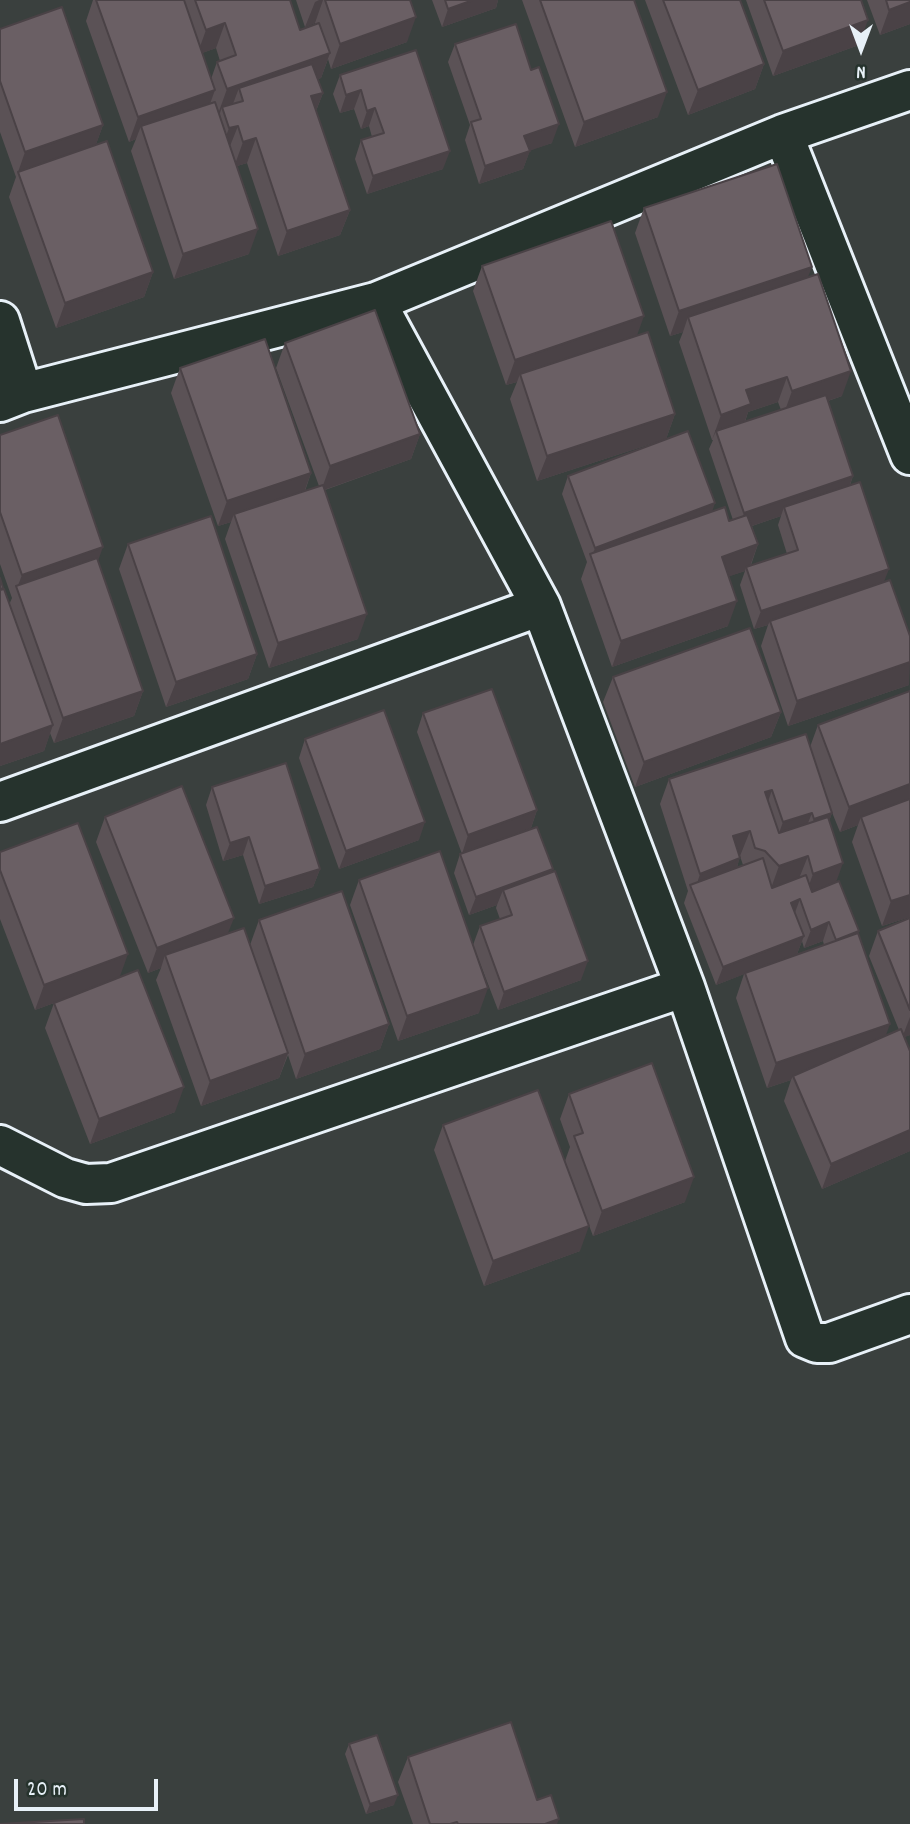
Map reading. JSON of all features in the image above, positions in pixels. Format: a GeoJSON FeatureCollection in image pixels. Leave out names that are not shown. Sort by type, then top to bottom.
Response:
{"type":"FeatureCollection","features":[{"type":"Feature","properties":{"kind":"street"},"geometry":{"type":"LineString","coordinates":[[0,321],[12,397],[376,302],[783,134],[910,90]]}},
{"type":"Feature","properties":{"kind":"street"},"geometry":{"type":"LineString","coordinates":[[783,134],[910,455]]}},
{"type":"Feature","properties":{"kind":"street"},"geometry":{"type":"LineString","coordinates":[[376,302],[541,606],[685,987],[805,1338],[817,1343],[830,1343],[910,1314]]}},
{"type":"Feature","properties":{"kind":"street"},"geometry":{"type":"LineString","coordinates":[[0,802],[541,606]]}},
{"type":"Feature","properties":{"kind":"street"},"geometry":{"type":"LineString","coordinates":[[0,1145],[65,1178],[86,1184],[111,1183],[685,987]]}},
{"type":"Feature","properties":{"kind":"building"},"geometry":{"type":"Polygon","coordinates":[[[96,0],[184,0],[215,90],[138,117],[96,0]]]}},
{"type":"Feature","properties":{"kind":"building"},"geometry":{"type":"Polygon","coordinates":[[[195,0],[290,0],[300,30],[319,23],[330,53],[227,89],[217,62],[236,55],[225,23],[206,30],[195,0]]]}},
{"type":"Feature","properties":{"kind":"building"},"geometry":{"type":"Polygon","coordinates":[[[325,0],[410,0],[416,17],[340,44],[325,0]]]}},
{"type":"Feature","properties":{"kind":"building"},"geometry":{"type":"Polygon","coordinates":[[[445,0],[473,0],[448,9],[445,0]]]}},
{"type":"Feature","properties":{"kind":"building"},"geometry":{"type":"Polygon","coordinates":[[[540,0],[634,0],[667,92],[584,122],[540,0]]]}},
{"type":"Feature","properties":{"kind":"building"},"geometry":{"type":"Polygon","coordinates":[[[663,0],[740,0],[764,64],[698,90],[663,0]]]}},
{"type":"Feature","properties":{"kind":"building"},"geometry":{"type":"Polygon","coordinates":[[[764,0],[861,0],[868,20],[783,51],[764,0]]]}},
{"type":"Feature","properties":{"kind":"building"},"geometry":{"type":"Polygon","coordinates":[[[886,0],[910,0],[910,2],[889,10],[886,0]]]}},
{"type":"Feature","properties":{"kind":"building"},"geometry":{"type":"Polygon","coordinates":[[[62,7],[103,125],[25,152],[0,81],[0,29],[62,7]]]}},
{"type":"Feature","properties":{"kind":"building"},"geometry":{"type":"Polygon","coordinates":[[[516,24],[531,70],[539,67],[559,124],[524,136],[530,151],[485,166],[471,122],[481,119],[455,44],[516,24]]]}},
{"type":"Feature","properties":{"kind":"building"},"geometry":{"type":"Polygon","coordinates":[[[416,50],[450,151],[373,176],[361,140],[384,133],[375,108],[367,111],[361,90],[346,95],[340,75],[416,50]]]}},
{"type":"Feature","properties":{"kind":"building"},"geometry":{"type":"Polygon","coordinates":[[[312,64],[323,93],[311,96],[350,210],[287,231],[256,138],[243,142],[238,126],[229,128],[222,107],[243,101],[239,88],[312,64]]]}},
{"type":"Feature","properties":{"kind":"building"},"geometry":{"type":"Polygon","coordinates":[[[215,102],[258,229],[183,254],[141,126],[215,102]]]}},
{"type":"Feature","properties":{"kind":"building"},"geometry":{"type":"Polygon","coordinates":[[[107,141],[153,272],[65,303],[18,172],[107,141]]]}},
{"type":"Feature","properties":{"kind":"building"},"geometry":{"type":"Polygon","coordinates":[[[777,164],[812,267],[679,311],[644,208],[777,164]]]}},
{"type":"Feature","properties":{"kind":"building"},"geometry":{"type":"Polygon","coordinates":[[[611,221],[644,316],[515,360],[482,266],[611,221]]]}},
{"type":"Feature","properties":{"kind":"building"},"geometry":{"type":"Polygon","coordinates":[[[818,274],[851,371],[792,391],[787,377],[746,390],[751,404],[721,415],[688,317],[818,274]]]}},
{"type":"Feature","properties":{"kind":"building"},"geometry":{"type":"Polygon","coordinates":[[[375,310],[420,434],[330,466],[285,343],[375,310]]]}},
{"type":"Feature","properties":{"kind":"building"},"geometry":{"type":"Polygon","coordinates":[[[648,332],[675,414],[547,456],[520,374],[648,332]]]}},
{"type":"Feature","properties":{"kind":"building"},"geometry":{"type":"Polygon","coordinates":[[[265,339],[311,473],[227,501],[180,368],[265,339]]]}},
{"type":"Feature","properties":{"kind":"building"},"geometry":{"type":"Polygon","coordinates":[[[826,395],[853,476],[744,513],[716,431],[826,395]]]}},
{"type":"Feature","properties":{"kind":"building"},"geometry":{"type":"Polygon","coordinates":[[[58,415],[103,547],[22,575],[0,512],[0,435],[58,415]]]}},
{"type":"Feature","properties":{"kind":"building"},"geometry":{"type":"Polygon","coordinates":[[[688,431],[715,503],[595,548],[568,476],[688,431]]]}},
{"type":"Feature","properties":{"kind":"building"},"geometry":{"type":"Polygon","coordinates":[[[860,482],[889,569],[761,611],[746,567],[798,550],[784,507],[860,482]]]}},
{"type":"Feature","properties":{"kind":"building"},"geometry":{"type":"Polygon","coordinates":[[[323,485],[367,614],[278,643],[234,514],[323,485]]]}},
{"type":"Feature","properties":{"kind":"building"},"geometry":{"type":"Polygon","coordinates":[[[725,507],[729,521],[747,515],[758,544],[722,557],[737,601],[621,641],[590,554],[725,507]]]}},
{"type":"Feature","properties":{"kind":"building"},"geometry":{"type":"Polygon","coordinates":[[[211,516],[257,654],[176,682],[128,544],[211,516]]]}},
{"type":"Feature","properties":{"kind":"building"},"geometry":{"type":"Polygon","coordinates":[[[97,558],[143,691],[63,718],[16,586],[97,558]]]}},
{"type":"Feature","properties":{"kind":"building"},"geometry":{"type":"Polygon","coordinates":[[[890,580],[910,636],[910,662],[797,701],[770,621],[890,580]]]}},
{"type":"Feature","properties":{"kind":"building"},"geometry":{"type":"Polygon","coordinates":[[[4,589],[53,725],[0,744],[0,590],[4,589]]]}},
{"type":"Feature","properties":{"kind":"building"},"geometry":{"type":"Polygon","coordinates":[[[750,628],[781,712],[644,762],[613,677],[750,628]]]}},
{"type":"Feature","properties":{"kind":"building"},"geometry":{"type":"Polygon","coordinates":[[[492,689],[537,810],[468,835],[423,713],[492,689]]]}},
{"type":"Feature","properties":{"kind":"building"},"geometry":{"type":"Polygon","coordinates":[[[910,691],[910,784],[849,807],[818,725],[910,691]]]}},
{"type":"Feature","properties":{"kind":"building"},"geometry":{"type":"Polygon","coordinates":[[[384,710],[425,822],[346,851],[305,739],[384,710]]]}},
{"type":"Feature","properties":{"kind":"building"},"geometry":{"type":"Polygon","coordinates":[[[806,734],[832,813],[814,819],[812,813],[783,822],[772,790],[765,792],[779,833],[828,817],[843,863],[813,874],[808,856],[779,866],[765,851],[755,848],[750,831],[733,836],[740,858],[700,874],[669,779],[806,734]]]}},
{"type":"Feature","properties":{"kind":"building"},"geometry":{"type":"Polygon","coordinates":[[[286,763],[320,869],[265,886],[249,837],[230,843],[212,787],[286,763]]]}},
{"type":"Feature","properties":{"kind":"building"},"geometry":{"type":"Polygon","coordinates":[[[182,786],[234,918],[157,948],[105,817],[182,786]]]}},
{"type":"Feature","properties":{"kind":"building"},"geometry":{"type":"Polygon","coordinates":[[[910,799],[910,895],[891,901],[861,817],[910,799]]]}},
{"type":"Feature","properties":{"kind":"building"},"geometry":{"type":"Polygon","coordinates":[[[78,823],[128,954],[44,985],[0,870],[0,852],[78,823]]]}},
{"type":"Feature","properties":{"kind":"building"},"geometry":{"type":"Polygon","coordinates":[[[537,827],[553,869],[476,897],[460,854],[537,827]]]}},
{"type":"Feature","properties":{"kind":"building"},"geometry":{"type":"Polygon","coordinates":[[[440,851],[488,988],[407,1016],[359,880],[440,851]]]}},
{"type":"Feature","properties":{"kind":"building"},"geometry":{"type":"Polygon","coordinates":[[[763,858],[772,888],[806,875],[812,892],[839,881],[859,931],[836,940],[829,922],[811,930],[800,899],[791,903],[804,936],[723,967],[690,885],[763,858]]]}},
{"type":"Feature","properties":{"kind":"building"},"geometry":{"type":"Polygon","coordinates":[[[555,871],[588,961],[504,992],[480,926],[512,915],[503,890],[555,871]]]}},
{"type":"Feature","properties":{"kind":"building"},"geometry":{"type":"Polygon","coordinates":[[[342,891],[389,1024],[305,1054],[259,920],[342,891]]]}},
{"type":"Feature","properties":{"kind":"building"},"geometry":{"type":"Polygon","coordinates":[[[910,918],[910,1010],[878,931],[910,918]]]}},
{"type":"Feature","properties":{"kind":"building"},"geometry":{"type":"Polygon","coordinates":[[[244,928],[288,1053],[210,1081],[165,955],[244,928]]]}},
{"type":"Feature","properties":{"kind":"building"},"geometry":{"type":"Polygon","coordinates":[[[858,933],[890,1024],[776,1063],[745,973],[858,933]]]}},
{"type":"Feature","properties":{"kind":"building"},"geometry":{"type":"Polygon","coordinates":[[[138,970],[184,1087],[99,1119],[54,1003],[138,970]]]}},
{"type":"Feature","properties":{"kind":"building"},"geometry":{"type":"Polygon","coordinates":[[[901,1029],[910,1051],[910,1130],[831,1164],[793,1076],[901,1029]]]}},
{"type":"Feature","properties":{"kind":"building"},"geometry":{"type":"Polygon","coordinates":[[[652,1063],[694,1177],[602,1211],[574,1136],[583,1133],[569,1094],[652,1063]]]}},
{"type":"Feature","properties":{"kind":"building"},"geometry":{"type":"Polygon","coordinates":[[[538,1090],[589,1226],[493,1261],[443,1125],[538,1090]]]}},
{"type":"Feature","properties":{"kind":"building"},"geometry":{"type":"Polygon","coordinates":[[[511,1722],[537,1800],[551,1795],[559,1819],[545,1824],[430,1824],[408,1757],[511,1722]]]}},
{"type":"Feature","properties":{"kind":"building"},"geometry":{"type":"Polygon","coordinates":[[[377,1735],[398,1795],[370,1804],[349,1744],[377,1735]]]}},
{"type":"Feature","properties":{"kind":"building"},"geometry":{"type":"Polygon","coordinates":[[[84,1819],[84,1824],[0,1824],[84,1819]]]}}]}
